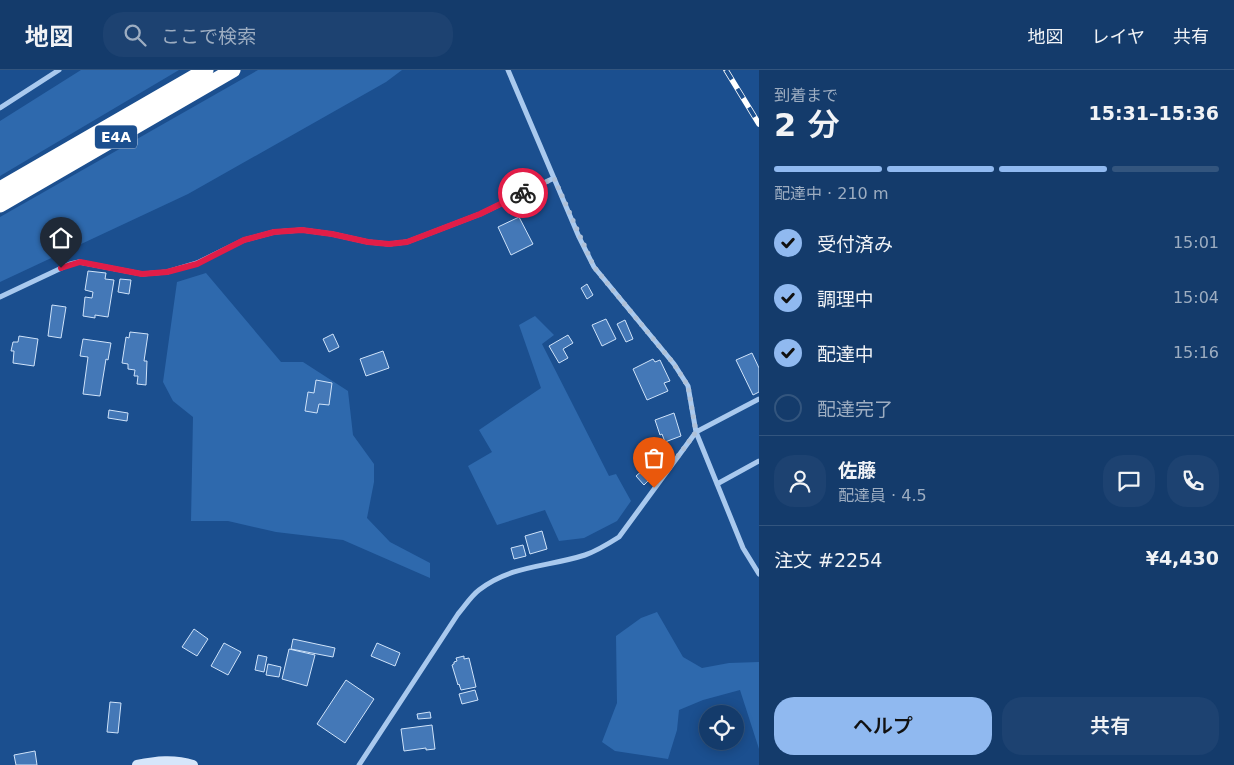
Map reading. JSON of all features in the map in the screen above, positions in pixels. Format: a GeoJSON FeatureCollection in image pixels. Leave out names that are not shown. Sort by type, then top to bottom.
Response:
{"type":"FeatureCollection","features":[{"type":"Feature","properties":{"kind":"highway","name":"E4A"},"geometry":{"type":"LineString","coordinates":[[0,189],[206,70]]}},
{"type":"Feature","properties":{"kind":"highway","name":"E4A"},"geometry":{"type":"LineString","coordinates":[[0,205],[233,70]]}},
{"type":"Feature","properties":{"kind":"street"},"geometry":{"type":"LineString","coordinates":[[0,108],[59,70]]}},
{"type":"Feature","properties":{"kind":"street"},"geometry":{"type":"LineString","coordinates":[[508,70],[594,267],[674,364],[688,386],[696,432],[743,548],[759,574]]}},
{"type":"Feature","properties":{"kind":"street"},"geometry":{"type":"LineString","coordinates":[[0,297],[70,264],[80,262],[142,274],[167,272],[197,264],[244,240],[274,232],[302,230],[368,242],[389,244],[407,242],[480,214],[554,178]]}},
{"type":"Feature","properties":{"kind":"street"},"geometry":{"type":"LineString","coordinates":[[359,765],[458,614],[477,591],[501,576],[531,566],[584,555],[604,547],[619,537],[696,432],[759,399]]}},
{"type":"Feature","properties":{"kind":"street"},"geometry":{"type":"LineString","coordinates":[[717,484],[759,461]]}},
{"type":"Feature","properties":{"kind":"street"},"geometry":{"type":"LineString","coordinates":[[137,765],[158,761],[182,762],[193,765]]}},
{"type":"Feature","properties":{"kind":"shaded area"},"geometry":{"type":"Polygon","coordinates":[[[81,70],[179,70],[0,176],[0,121],[81,70]]]}},
{"type":"Feature","properties":{"kind":"shaded area"},"geometry":{"type":"Polygon","coordinates":[[[258,70],[402,70],[386,82],[188,194],[0,282],[0,217],[258,70]]]}},
{"type":"Feature","properties":{"kind":"shaded area"},"geometry":{"type":"Polygon","coordinates":[[[206,273],[281,362],[303,362],[348,391],[353,435],[374,464],[374,482],[367,518],[390,542],[430,563],[430,578],[343,540],[276,532],[228,521],[191,521],[193,417],[173,401],[163,382],[177,282],[206,273]]]}},
{"type":"Feature","properties":{"kind":"shaded area"},"geometry":{"type":"Polygon","coordinates":[[[535,316],[554,335],[542,344],[609,476],[616,474],[631,501],[617,521],[584,538],[559,541],[545,510],[497,525],[468,466],[492,452],[479,430],[541,388],[519,325],[535,316]]]}},
{"type":"Feature","properties":{"kind":"shaded area"},"geometry":{"type":"Polygon","coordinates":[[[657,612],[683,657],[702,668],[729,663],[759,662],[759,749],[740,690],[703,700],[679,710],[677,730],[668,759],[615,751],[602,742],[617,703],[616,636],[641,618],[657,612]]]}},
{"type":"Feature","properties":{"kind":"building"},"geometry":{"type":"Polygon","coordinates":[[[519,217],[533,244],[511,255],[498,227],[519,217]]]}},
{"type":"Feature","properties":{"kind":"building"},"geometry":{"type":"Polygon","coordinates":[[[88,271],[106,273],[105,279],[114,280],[108,317],[95,315],[95,318],[83,316],[85,297],[92,298],[93,292],[85,290],[88,271]]]}},
{"type":"Feature","properties":{"kind":"building"},"geometry":{"type":"Polygon","coordinates":[[[120,279],[131,280],[129,294],[118,292],[120,279]]]}},
{"type":"Feature","properties":{"kind":"building"},"geometry":{"type":"Polygon","coordinates":[[[587,284],[593,295],[587,299],[581,288],[587,284]]]}},
{"type":"Feature","properties":{"kind":"building"},"geometry":{"type":"Polygon","coordinates":[[[52,305],[66,307],[61,338],[48,336],[52,305]]]}},
{"type":"Feature","properties":{"kind":"building"},"geometry":{"type":"Polygon","coordinates":[[[606,319],[616,339],[602,346],[592,325],[606,319]]]}},
{"type":"Feature","properties":{"kind":"building"},"geometry":{"type":"Polygon","coordinates":[[[625,320],[633,339],[626,342],[617,324],[625,320]]]}},
{"type":"Feature","properties":{"kind":"building"},"geometry":{"type":"Polygon","coordinates":[[[130,332],[148,334],[144,361],[147,361],[146,385],[137,384],[138,376],[134,376],[135,370],[128,369],[128,364],[122,363],[126,337],[129,338],[130,332]]]}},
{"type":"Feature","properties":{"kind":"building"},"geometry":{"type":"Polygon","coordinates":[[[333,334],[339,347],[329,352],[323,339],[333,334]]]}},
{"type":"Feature","properties":{"kind":"building"},"geometry":{"type":"Polygon","coordinates":[[[568,335],[573,343],[563,349],[568,358],[559,363],[549,346],[568,335]]]}},
{"type":"Feature","properties":{"kind":"building"},"geometry":{"type":"Polygon","coordinates":[[[19,336],[38,339],[34,366],[13,363],[14,351],[11,351],[13,342],[18,342],[19,336]]]}},
{"type":"Feature","properties":{"kind":"building"},"geometry":{"type":"Polygon","coordinates":[[[83,339],[111,343],[108,360],[106,359],[100,396],[83,394],[88,357],[80,356],[83,339]]]}},
{"type":"Feature","properties":{"kind":"building"},"geometry":{"type":"Polygon","coordinates":[[[383,351],[389,368],[366,376],[360,359],[383,351]]]}},
{"type":"Feature","properties":{"kind":"building"},"geometry":{"type":"Polygon","coordinates":[[[752,353],[759,368],[759,392],[753,395],[736,360],[752,353]]]}},
{"type":"Feature","properties":{"kind":"building"},"geometry":{"type":"Polygon","coordinates":[[[653,359],[655,362],[660,360],[670,381],[664,383],[668,391],[647,400],[633,369],[653,359]]]}},
{"type":"Feature","properties":{"kind":"building"},"geometry":{"type":"Polygon","coordinates":[[[316,380],[332,383],[329,405],[319,404],[317,413],[305,411],[308,392],[314,393],[316,380]]]}},
{"type":"Feature","properties":{"kind":"building"},"geometry":{"type":"Polygon","coordinates":[[[109,410],[128,413],[127,421],[108,418],[109,410]]]}},
{"type":"Feature","properties":{"kind":"building"},"geometry":{"type":"Polygon","coordinates":[[[674,413],[681,436],[665,442],[662,434],[660,435],[655,420],[674,413]]]}},
{"type":"Feature","properties":{"kind":"building"},"geometry":{"type":"Polygon","coordinates":[[[654,458],[661,467],[655,472],[648,463],[654,458]]]}},
{"type":"Feature","properties":{"kind":"building"},"geometry":{"type":"Polygon","coordinates":[[[644,469],[651,478],[644,485],[636,476],[644,469]]]}},
{"type":"Feature","properties":{"kind":"building"},"geometry":{"type":"Polygon","coordinates":[[[542,531],[547,549],[530,554],[525,536],[542,531]]]}},
{"type":"Feature","properties":{"kind":"building"},"geometry":{"type":"Polygon","coordinates":[[[523,545],[526,556],[514,559],[511,548],[523,545]]]}},
{"type":"Feature","properties":{"kind":"building"},"geometry":{"type":"Polygon","coordinates":[[[194,629],[208,639],[197,656],[182,647],[194,629]]]}},
{"type":"Feature","properties":{"kind":"building"},"geometry":{"type":"Polygon","coordinates":[[[293,639],[335,648],[333,657],[291,649],[293,639]]]}},
{"type":"Feature","properties":{"kind":"building"},"geometry":{"type":"Polygon","coordinates":[[[224,643],[241,652],[228,675],[211,666],[224,643]]]}},
{"type":"Feature","properties":{"kind":"building"},"geometry":{"type":"Polygon","coordinates":[[[377,643],[400,653],[395,666],[371,656],[377,643]]]}},
{"type":"Feature","properties":{"kind":"building"},"geometry":{"type":"Polygon","coordinates":[[[289,649],[315,655],[307,686],[282,679],[289,649]]]}},
{"type":"Feature","properties":{"kind":"building"},"geometry":{"type":"Polygon","coordinates":[[[258,655],[267,657],[264,672],[255,670],[258,655]]]}},
{"type":"Feature","properties":{"kind":"building"},"geometry":{"type":"Polygon","coordinates":[[[464,656],[464,659],[469,658],[476,687],[461,690],[452,665],[457,661],[456,658],[464,656]]]}},
{"type":"Feature","properties":{"kind":"building"},"geometry":{"type":"Polygon","coordinates":[[[268,664],[281,667],[279,677],[266,675],[268,664]]]}},
{"type":"Feature","properties":{"kind":"building"},"geometry":{"type":"Polygon","coordinates":[[[346,680],[374,699],[345,743],[317,724],[346,680]]]}},
{"type":"Feature","properties":{"kind":"building"},"geometry":{"type":"Polygon","coordinates":[[[475,690],[478,700],[462,704],[459,694],[475,690]]]}},
{"type":"Feature","properties":{"kind":"building"},"geometry":{"type":"Polygon","coordinates":[[[110,702],[121,703],[118,733],[107,732],[110,702]]]}},
{"type":"Feature","properties":{"kind":"building"},"geometry":{"type":"Polygon","coordinates":[[[430,712],[431,718],[418,719],[417,714],[430,712]]]}},
{"type":"Feature","properties":{"kind":"building"},"geometry":{"type":"Polygon","coordinates":[[[432,725],[435,749],[426,750],[426,748],[404,751],[401,729],[432,725]]]}},
{"type":"Feature","properties":{"kind":"building"},"geometry":{"type":"Polygon","coordinates":[[[35,751],[37,765],[16,765],[14,755],[35,751]]]}},
{"type":"Feature","properties":{"kind":"railway"},"geometry":{"type":"LineString","coordinates":[[726,70],[759,124]]}},
{"type":"Feature","properties":{"kind":"way so far"},"geometry":{"type":"LineString","coordinates":[[523,193],[554,178],[594,267],[674,364],[688,386],[696,432],[654,488]]}},
{"type":"Feature","properties":{"kind":"route"},"geometry":{"type":"LineString","coordinates":[[61,268],[80,262],[142,274],[167,272],[197,264],[244,240],[274,232],[302,230],[368,242],[389,244],[407,242],[480,214],[523,193]]}}]}
